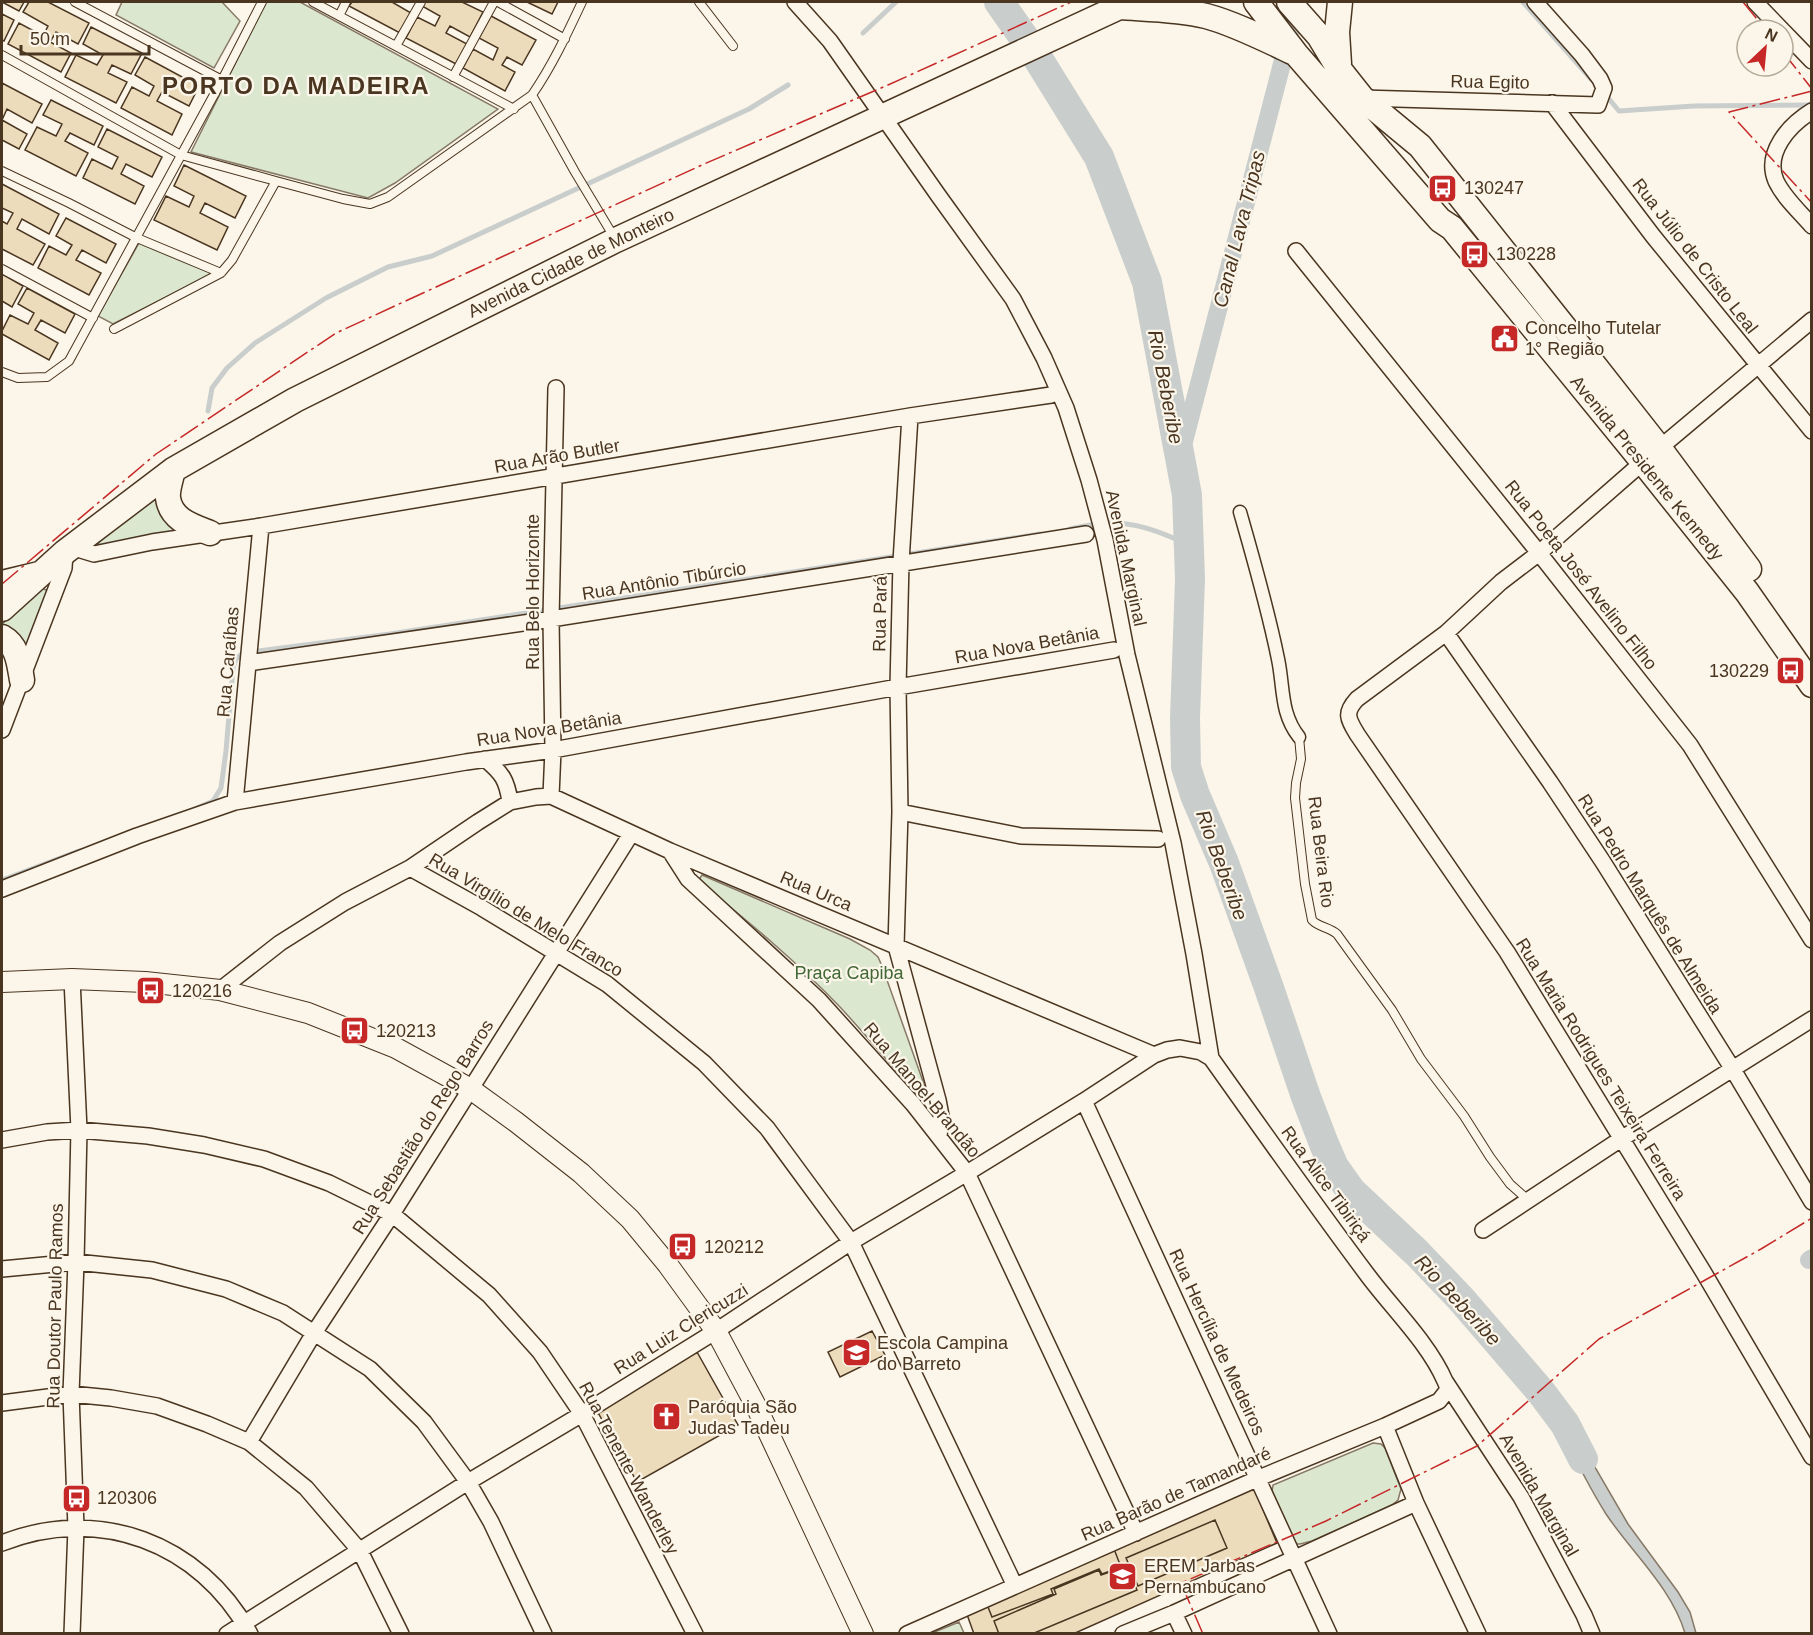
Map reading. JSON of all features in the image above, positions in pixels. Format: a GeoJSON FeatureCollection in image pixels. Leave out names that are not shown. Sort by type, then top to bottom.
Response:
{"type":"FeatureCollection","features":[{"type":"Feature","properties":{"kind":"main road","name":"Avenida Presidente Kennedy"},"geometry":{"type":"LineString","coordinates":[[1289,2],[1319,36],[1339,69],[1357,109],[1420,146],[1572,337],[1812,685]]}},
{"type":"Feature","properties":{"kind":"main road"},"geometry":{"type":"LineString","coordinates":[[1339,69],[1337,32],[1340,2]]}},
{"type":"Feature","properties":{"kind":"main road","name":"Avenida Cidade de Monteiro"},"geometry":{"type":"LineString","coordinates":[[2,609],[68,549],[173,470],[295,400],[616,240],[1123,3]]}},
{"type":"Feature","properties":{"kind":"main road"},"geometry":{"type":"LineString","coordinates":[[1123,3],[1208,16],[1264,19]]}},
{"type":"Feature","properties":{"kind":"main road","name":"Avenida Presidente Kennedy"},"geometry":{"type":"LineString","coordinates":[[1264,19],[1303,62],[1357,109],[1393,146],[1444,205],[1452,228],[1759,582],[1812,661]]}},
{"type":"Feature","properties":{"kind":"main road"},"geometry":{"type":"LineString","coordinates":[[173,470],[168,498],[173,511],[181,520],[210,533]]}},
{"type":"Feature","properties":{"kind":"main road"},"geometry":{"type":"LineString","coordinates":[[2,583],[42,574]]}},
{"type":"Feature","properties":{"kind":"main road"},"geometry":{"type":"LineString","coordinates":[[2,637],[13,646],[22,680]]}},
{"type":"Feature","properties":{"kind":"street","name":"Avenida Marginal"},"geometry":{"type":"LineString","coordinates":[[795,2],[830,41],[1013,299],[1044,358],[1066,408],[1105,540],[1127,655],[1173,843],[1211,1058]]}},
{"type":"Feature","properties":{"kind":"street","name":"Rua Egito"},"geometry":{"type":"LineString","coordinates":[[1357,109],[1552,103],[1598,105],[1604,88],[1600,79],[1536,2]]}},
{"type":"Feature","properties":{"kind":"street"},"geometry":{"type":"LineString","coordinates":[[1755,2],[1771,18]]}},
{"type":"Feature","properties":{"kind":"street"},"geometry":{"type":"LineString","coordinates":[[1795,43],[1812,61]]}},
{"type":"Feature","properties":{"kind":"street","name":"Rua Júlio de Cristo Leal"},"geometry":{"type":"LineString","coordinates":[[1552,103],[1653,236],[1812,431]]}},
{"type":"Feature","properties":{"kind":"street"},"geometry":{"type":"LineString","coordinates":[[1806,114],[1783,137],[1774,157],[1773,169],[1776,182],[1812,226]]}},
{"type":"Feature","properties":{"kind":"street","name":"Rua Poeta José Avelino Filho"},"geometry":{"type":"LineString","coordinates":[[1296,251],[1690,745],[1812,940]]}},
{"type":"Feature","properties":{"kind":"street"},"geometry":{"type":"LineString","coordinates":[[1446,633],[1501,582],[1539,553],[1756,365],[1812,320]]}},
{"type":"Feature","properties":{"kind":"street","name":"Rua Belo Horizonte"},"geometry":{"type":"LineString","coordinates":[[550,796],[553,750],[551,618],[556,388]]}},
{"type":"Feature","properties":{"kind":"street","name":"Rua Arão Butler"},"geometry":{"type":"LineString","coordinates":[[68,549],[94,554],[152,542],[261,526],[910,416],[1051,395]]}},
{"type":"Feature","properties":{"kind":"street","name":"Rua Pará"},"geometry":{"type":"LineString","coordinates":[[910,416],[901,561],[898,687],[900,812],[896,946],[938,1100],[941,1116],[939,1137]]}},
{"type":"Feature","properties":{"kind":"street","name":"Rua Beira Rio"},"geometry":{"type":"LineString","coordinates":[[1240,512],[1279,661],[1283,701],[1292,727],[1299,737]]}},
{"type":"Feature","properties":{"kind":"street","name":"Rua Caraíbas"},"geometry":{"type":"LineString","coordinates":[[235,802],[261,526]]}},
{"type":"Feature","properties":{"kind":"street","name":"Rua Antônio Tibúrcio"},"geometry":{"type":"LineString","coordinates":[[248,663],[1086,534]]}},
{"type":"Feature","properties":{"kind":"street"},"geometry":{"type":"LineString","coordinates":[[2,730],[64,568],[68,549]]}},
{"type":"Feature","properties":{"kind":"street","name":"Rua Maria Rodrigues Teixeira Ferreira"},"geometry":{"type":"LineString","coordinates":[[1446,633],[1357,699],[1349,709],[1350,723],[1507,952],[1704,1273],[1812,1457]]}},
{"type":"Feature","properties":{"kind":"street","name":"Rua Pedro Marquês de Almeida"},"geometry":{"type":"LineString","coordinates":[[1446,633],[1603,862],[1732,1068],[1812,1202]]}},
{"type":"Feature","properties":{"kind":"street","name":"Rua Nova Betânia"},"geometry":{"type":"LineString","coordinates":[[2,889],[137,836],[235,802],[484,759],[553,750],[1114,650]]}},
{"type":"Feature","properties":{"kind":"street"},"geometry":{"type":"LineString","coordinates":[[484,759],[499,771],[504,779],[510,802]]}},
{"type":"Feature","properties":{"kind":"street"},"geometry":{"type":"LineString","coordinates":[[220,990],[280,943],[345,902],[410,867],[510,802],[550,796]]}},
{"type":"Feature","properties":{"kind":"street","name":"Rua Urca"},"geometry":{"type":"LineString","coordinates":[[550,796],[670,851],[1154,1055]]}},
{"type":"Feature","properties":{"kind":"street"},"geometry":{"type":"LineString","coordinates":[[900,812],[1022,836],[1158,839]]}},
{"type":"Feature","properties":{"kind":"street","name":"Rua Sebastião do Rego Barros"},"geometry":{"type":"LineString","coordinates":[[249,1442],[314,1333],[392,1214],[469,1088],[631,834]]}},
{"type":"Feature","properties":{"kind":"street","name":"Rua Manoel Brandão"},"geometry":{"type":"LineString","coordinates":[[670,851],[688,879],[819,1000],[913,1104],[967,1173],[1137,1533]]}},
{"type":"Feature","properties":{"kind":"street","name":"Rua Virgílio de Melo Franco"},"geometry":{"type":"LineString","coordinates":[[410,867],[607,984],[704,1063],[767,1128],[850,1242],[1015,1586]]}},
{"type":"Feature","properties":{"kind":"street"},"geometry":{"type":"LineString","coordinates":[[2,982],[72,980],[145,982],[220,990],[308,1013],[396,1048],[469,1088],[516,1122],[581,1173],[630,1219],[668,1265],[716,1331],[756,1406],[863,1634]]}},
{"type":"Feature","properties":{"kind":"street","name":"Rua Doutor Paulo Ramos"},"geometry":{"type":"LineString","coordinates":[[72,980],[79,1131],[71,1394],[75,1528],[72,1634]]}},
{"type":"Feature","properties":{"kind":"street"},"geometry":{"type":"LineString","coordinates":[[1483,1230],[1621,1139],[1812,1019]]}},
{"type":"Feature","properties":{"kind":"street"},"geometry":{"type":"LineString","coordinates":[[1154,1055],[1180,1048],[1201,1052],[1211,1058]]}},
{"type":"Feature","properties":{"kind":"street","name":"Rua Luiz Clericuzzi"},"geometry":{"type":"LineString","coordinates":[[227,1634],[247,1629],[360,1551],[468,1482],[716,1331],[850,1242],[967,1173],[1154,1055]]}},
{"type":"Feature","properties":{"kind":"street","name":"Rua Alice Tibiriçá"},"geometry":{"type":"LineString","coordinates":[[1211,1058],[1334,1230],[1436,1362],[1446,1381]]}},
{"type":"Feature","properties":{"kind":"street","name":"Rua Hercília de Medeiros"},"geometry":{"type":"LineString","coordinates":[[1084,1101],[1329,1634]]}},
{"type":"Feature","properties":{"kind":"street","name":"Rua Tenente Wanderley"},"geometry":{"type":"LineString","coordinates":[[2,1140],[47,1132],[79,1131],[148,1136],[204,1145],[264,1159],[329,1183],[392,1214],[489,1295],[540,1352],[582,1414],[695,1634]]}},
{"type":"Feature","properties":{"kind":"street"},"geometry":{"type":"LineString","coordinates":[[2,1269],[76,1262],[152,1270],[226,1289],[283,1313],[370,1369],[424,1422],[468,1482],[491,1522],[544,1634]]}},
{"type":"Feature","properties":{"kind":"street","name":"Avenida Marginal"},"geometry":{"type":"LineString","coordinates":[[1446,1381],[1521,1497],[1592,1634]]}},
{"type":"Feature","properties":{"kind":"street","name":"Rua Barão de Tamandaré"},"geometry":{"type":"LineString","coordinates":[[907,1634],[1258,1478],[1385,1426],[1438,1401],[1448,1388],[1446,1381]]}},
{"type":"Feature","properties":{"kind":"street"},"geometry":{"type":"LineString","coordinates":[[2,1403],[71,1394],[111,1398],[157,1407],[207,1424],[249,1442],[306,1488],[360,1551],[401,1634]]}},
{"type":"Feature","properties":{"kind":"street"},"geometry":{"type":"LineString","coordinates":[[1385,1426],[1416,1503],[1478,1634]]}},
{"type":"Feature","properties":{"kind":"street"},"geometry":{"type":"LineString","coordinates":[[1124,1634],[1416,1503]]}},
{"type":"Feature","properties":{"kind":"street"},"geometry":{"type":"LineString","coordinates":[[2,1543],[24,1534],[75,1528],[118,1531],[145,1540],[184,1559],[211,1581],[229,1601],[247,1629]]}},
{"type":"Feature","properties":{"kind":"street"},"geometry":{"type":"LineString","coordinates":[[1174,1613],[1184,1634]]}},
{"type":"Feature","properties":{"kind":"lane"},"geometry":{"type":"LineString","coordinates":[[75,2],[222,80]]}},
{"type":"Feature","properties":{"kind":"lane"},"geometry":{"type":"LineString","coordinates":[[2,372],[18,378],[47,377],[69,361],[222,80],[260,2]]}},
{"type":"Feature","properties":{"kind":"lane"},"geometry":{"type":"LineString","coordinates":[[313,2],[514,109]]}},
{"type":"Feature","properties":{"kind":"lane"},"geometry":{"type":"LineString","coordinates":[[339,16],[346,2]]}},
{"type":"Feature","properties":{"kind":"lane"},"geometry":{"type":"LineString","coordinates":[[396,46],[421,2]]}},
{"type":"Feature","properties":{"kind":"lane"},"geometry":{"type":"LineString","coordinates":[[453,77],[496,2],[565,39]]}},
{"type":"Feature","properties":{"kind":"lane"},"geometry":{"type":"LineString","coordinates":[[2,55],[181,155],[343,199],[370,204],[388,197],[532,95],[565,39],[582,2]]}},
{"type":"Feature","properties":{"kind":"lane"},"geometry":{"type":"LineString","coordinates":[[699,2],[734,46]]}},
{"type":"Feature","properties":{"kind":"lane"},"geometry":{"type":"LineString","coordinates":[[532,95],[616,240]]}},
{"type":"Feature","properties":{"kind":"lane"},"geometry":{"type":"LineString","coordinates":[[2,171],[137,238],[221,273]]}},
{"type":"Feature","properties":{"kind":"lane"},"geometry":{"type":"LineString","coordinates":[[114,329],[221,273],[232,261],[276,181]]}},
{"type":"Feature","properties":{"kind":"lane"},"geometry":{"type":"LineString","coordinates":[[2,269],[93,318]]}},
{"type":"Feature","properties":{"kind":"lane","name":"Rua Beira Rio"},"geometry":{"type":"LineString","coordinates":[[1299,737],[1301,759],[1295,798],[1305,884],[1312,920],[1337,934],[1392,1010],[1421,1059],[1464,1116],[1490,1157],[1510,1184],[1528,1200]]}},
{"type":"Feature","properties":{"kind":"green space"},"geometry":{"type":"Polygon","coordinates":[[[122,2],[222,2],[240,21],[214,68],[116,15],[122,2]]]}},
{"type":"Feature","properties":{"kind":"green space"},"geometry":{"type":"Polygon","coordinates":[[[266,2],[300,2],[498,109],[395,183],[368,198],[191,152],[266,2]]]}},
{"type":"Feature","properties":{"kind":"green space"},"geometry":{"type":"Polygon","coordinates":[[[139,243],[214,273],[113,324],[98,316],[139,243]]]}},
{"type":"Feature","properties":{"kind":"green space"},"geometry":{"type":"Polygon","coordinates":[[[164,488],[167,518],[178,533],[98,545],[99,542],[164,488]]]}},
{"type":"Feature","properties":{"kind":"green space"},"geometry":{"type":"Polygon","coordinates":[[[42,588],[48,591],[26,661],[2,631],[2,624],[42,588]]]}},
{"type":"Feature","properties":{"kind":"green space","name":"Praça Capiba"},"geometry":{"type":"Polygon","coordinates":[[[702,875],[850,939],[878,957],[925,1087],[923,1093],[916,1094],[823,990],[753,926],[698,881],[702,875]]]}},
{"type":"Feature","properties":{"kind":"green space"},"geometry":{"type":"Polygon","coordinates":[[[1373,1443],[1381,1444],[1385,1448],[1401,1489],[1398,1500],[1392,1505],[1312,1541],[1296,1544],[1272,1492],[1273,1485],[1373,1443]]]}},
{"type":"Feature","properties":{"kind":"green space"},"geometry":{"type":"Polygon","coordinates":[[[959,1622],[964,1633],[932,1633],[959,1622]]]}},
{"type":"Feature","properties":{"kind":"shaded area"},"geometry":{"type":"Polygon","coordinates":[[[1573,1421],[1589,1457],[1628,1524],[1690,1612],[1696,1633],[1685,1633],[1679,1616],[1661,1585],[1606,1514],[1560,1428],[1573,1421]]]}},
{"type":"Feature","properties":{"kind":"building"},"geometry":{"type":"Polygon","coordinates":[[[2,2],[24,2],[19,11],[2,2]]]}},
{"type":"Feature","properties":{"kind":"building"},"geometry":{"type":"Polygon","coordinates":[[[29,2],[48,2],[89,23],[78,44],[56,32],[50,42],[71,53],[61,72],[8,44],[19,23],[43,36],[48,26],[23,12],[29,2]]]}},
{"type":"Feature","properties":{"kind":"building"},"geometry":{"type":"Polygon","coordinates":[[[352,2],[392,2],[411,13],[400,33],[349,6],[352,2]]]}},
{"type":"Feature","properties":{"kind":"building"},"geometry":{"type":"Polygon","coordinates":[[[425,2],[462,2],[483,12],[470,37],[450,26],[446,33],[467,44],[456,64],[406,38],[417,17],[435,26],[440,16],[422,6],[425,2]]]}},
{"type":"Feature","properties":{"kind":"building"},"geometry":{"type":"Polygon","coordinates":[[[527,2],[558,2],[552,14],[527,2]]]}},
{"type":"Feature","properties":{"kind":"building"},"geometry":{"type":"Polygon","coordinates":[[[2,14],[14,20],[4,41],[2,40],[2,14]]]}},
{"type":"Feature","properties":{"kind":"building"},"geometry":{"type":"Polygon","coordinates":[[[491,16],[536,40],[522,65],[507,57],[502,65],[515,72],[505,91],[463,68],[473,49],[493,60],[498,48],[479,38],[491,16]]]}},
{"type":"Feature","properties":{"kind":"building"},"geometry":{"type":"Polygon","coordinates":[[[91,27],[142,53],[131,74],[112,65],[108,73],[127,82],[116,103],[65,77],[76,55],[97,65],[103,55],[83,44],[91,27]]]}},
{"type":"Feature","properties":{"kind":"building"},"geometry":{"type":"Polygon","coordinates":[[[145,57],[199,86],[189,106],[162,92],[157,101],[182,114],[172,135],[121,108],[132,87],[149,96],[154,86],[135,75],[145,57]]]}},
{"type":"Feature","properties":{"kind":"building"},"geometry":{"type":"Polygon","coordinates":[[[2,83],[42,104],[32,123],[7,109],[2,120],[2,83]]]}},
{"type":"Feature","properties":{"kind":"building"},"geometry":{"type":"Polygon","coordinates":[[[51,100],[103,126],[94,145],[70,133],[65,141],[88,153],[76,176],[25,150],[37,127],[56,136],[62,124],[43,115],[51,100]]]}},
{"type":"Feature","properties":{"kind":"building"},"geometry":{"type":"Polygon","coordinates":[[[2,120],[27,134],[19,149],[2,140],[2,120]]]}},
{"type":"Feature","properties":{"kind":"building"},"geometry":{"type":"Polygon","coordinates":[[[107,129],[162,157],[152,177],[126,164],[121,174],[144,186],[135,204],[83,178],[92,159],[112,169],[118,157],[98,147],[107,129]]]}},
{"type":"Feature","properties":{"kind":"building"},"geometry":{"type":"Polygon","coordinates":[[[184,165],[246,196],[235,218],[205,203],[200,213],[228,227],[217,250],[154,220],[166,196],[189,207],[194,196],[174,186],[184,165]]]}},
{"type":"Feature","properties":{"kind":"building"},"geometry":{"type":"Polygon","coordinates":[[[2,184],[59,214],[49,234],[22,219],[17,229],[45,244],[33,265],[2,249],[2,221],[7,224],[13,213],[2,208],[2,184]]]}},
{"type":"Feature","properties":{"kind":"building"},"geometry":{"type":"Polygon","coordinates":[[[66,218],[116,244],[106,263],[82,250],[76,260],[101,273],[89,295],[38,268],[49,246],[66,255],[72,245],[56,236],[66,218]]]}},
{"type":"Feature","properties":{"kind":"building"},"geometry":{"type":"Polygon","coordinates":[[[2,274],[23,286],[12,307],[2,301],[2,274]]]}},
{"type":"Feature","properties":{"kind":"building"},"geometry":{"type":"Polygon","coordinates":[[[27,288],[75,314],[65,333],[41,320],[35,330],[58,343],[49,360],[2,334],[10,315],[28,324],[34,313],[18,304],[27,288]]]}},
{"type":"Feature","properties":{"kind":"building","name":"Escola Campina do Barreto"},"geometry":{"type":"Polygon","coordinates":[[[872,1331],[885,1355],[840,1377],[828,1352],[872,1331]]]}},
{"type":"Feature","properties":{"kind":"building","name":"Paróquia São Judas Tadeu"},"geometry":{"type":"Polygon","coordinates":[[[697,1352],[738,1425],[637,1482],[596,1409],[697,1352]]]}},
{"type":"Feature","properties":{"kind":"building","name":"EREM Jarbas Pernambucano"},"geometry":{"type":"Polygon","coordinates":[[[1254,1488],[1277,1543],[1073,1634],[974,1634],[965,1609],[1254,1488]]]}},
{"type":"Feature","properties":{"kind":"building"},"geometry":{"type":"Polygon","coordinates":[[[1215,1520],[1227,1548],[1138,1586],[1126,1558],[1215,1520]]]}},
{"type":"Feature","properties":{"kind":"building"},"geometry":{"type":"Polygon","coordinates":[[[1114,1549],[1121,1567],[1102,1574],[1099,1569],[1051,1589],[1053,1594],[992,1617],[986,1602],[1114,1549]]]}},
{"type":"Feature","properties":{"kind":"building"},"geometry":{"type":"Polygon","coordinates":[[[1127,1566],[1137,1590],[1032,1634],[999,1634],[994,1621],[1056,1594],[1054,1589],[1099,1570],[1101,1575],[1127,1566]]]}},
{"type":"Feature","properties":{"kind":"waterway"},"geometry":{"type":"LineString","coordinates":[[863,33],[896,2]]}},
{"type":"Feature","properties":{"kind":"waterway","name":"Rio Beberibe"},"geometry":{"type":"LineString","coordinates":[[999,2],[1032,49],[1099,157],[1147,282],[1187,495],[1190,579],[1185,718],[1186,767],[1195,795],[1224,863],[1324,1144],[1334,1167],[1351,1191],[1417,1253],[1461,1299],[1541,1392],[1565,1424],[1583,1459]]}},
{"type":"Feature","properties":{"kind":"waterway","name":"Canal Lava Tripas"},"geometry":{"type":"LineString","coordinates":[[1180,457],[1298,2]]}},
{"type":"Feature","properties":{"kind":"waterway"},"geometry":{"type":"LineString","coordinates":[[1523,2],[1591,79]]}},
{"type":"Feature","properties":{"kind":"waterway"},"geometry":{"type":"LineString","coordinates":[[208,411],[212,388],[227,368],[255,343],[326,298],[388,267],[432,256],[749,109],[788,85]]}},
{"type":"Feature","properties":{"kind":"waterway"},"geometry":{"type":"LineString","coordinates":[[1604,93],[1619,111],[1694,106],[1812,105]]}},
{"type":"Feature","properties":{"kind":"waterway"},"geometry":{"type":"LineString","coordinates":[[1070,529],[1103,523],[1126,524],[1158,532],[1189,545]]}},
{"type":"Feature","properties":{"kind":"waterway"},"geometry":{"type":"LineString","coordinates":[[197,808],[213,801],[221,788],[233,668],[236,659],[243,653],[390,634],[1040,534]]}},
{"type":"Feature","properties":{"kind":"waterway"},"geometry":{"type":"LineString","coordinates":[[2,880],[79,851]]}},
{"type":"Feature","properties":{"kind":"power"},"geometry":{"type":"LineString","coordinates":[[2,584],[156,454],[336,333],[704,164],[888,85],[1071,2]]}},
{"type":"Feature","properties":{"kind":"power"},"geometry":{"type":"LineString","coordinates":[[1743,2],[1756,18]]}},
{"type":"Feature","properties":{"kind":"power"},"geometry":{"type":"LineString","coordinates":[[1795,67],[1812,89]]}},
{"type":"Feature","properties":{"kind":"power"},"geometry":{"type":"LineString","coordinates":[[1812,91],[1729,112],[1812,203]]}},
{"type":"Feature","properties":{"kind":"power"},"geometry":{"type":"LineString","coordinates":[[1203,1634],[1181,1583],[1326,1521],[1477,1446],[1599,1339],[1812,1218]]}},
{"type":"Feature","properties":{"kind":"place","name":"130247"},"geometry":{"type":"Point","coordinates":[1443,188]}},
{"type":"Feature","properties":{"kind":"place","name":"130228"},"geometry":{"type":"Point","coordinates":[1475,254]}},
{"type":"Feature","properties":{"kind":"place","name":"Concelho Tutelar 1° Região"},"geometry":{"type":"Point","coordinates":[1504,338]}},
{"type":"Feature","properties":{"kind":"place","name":"130229"},"geometry":{"type":"Point","coordinates":[1790,671]}},
{"type":"Feature","properties":{"kind":"place","name":"120216"},"geometry":{"type":"Point","coordinates":[151,991]}},
{"type":"Feature","properties":{"kind":"place","name":"120213"},"geometry":{"type":"Point","coordinates":[355,1031]}},
{"type":"Feature","properties":{"kind":"place","name":"120212"},"geometry":{"type":"Point","coordinates":[683,1247]}},
{"type":"Feature","properties":{"kind":"place","name":"Escola Campina do Barreto"},"geometry":{"type":"Point","coordinates":[856,1353]}},
{"type":"Feature","properties":{"kind":"place","name":"Paróquia São Judas Tadeu"},"geometry":{"type":"Point","coordinates":[667,1417]}},
{"type":"Feature","properties":{"kind":"place","name":"120306"},"geometry":{"type":"Point","coordinates":[76,1498]}},
{"type":"Feature","properties":{"kind":"place","name":"EREM Jarbas Pernambucano"},"geometry":{"type":"Point","coordinates":[1123,1576]}},
{"type":"Feature","properties":{"kind":"district","name":"PORTO DA MADEIRA"},"geometry":{"type":"Point","coordinates":[296,85]}}]}
